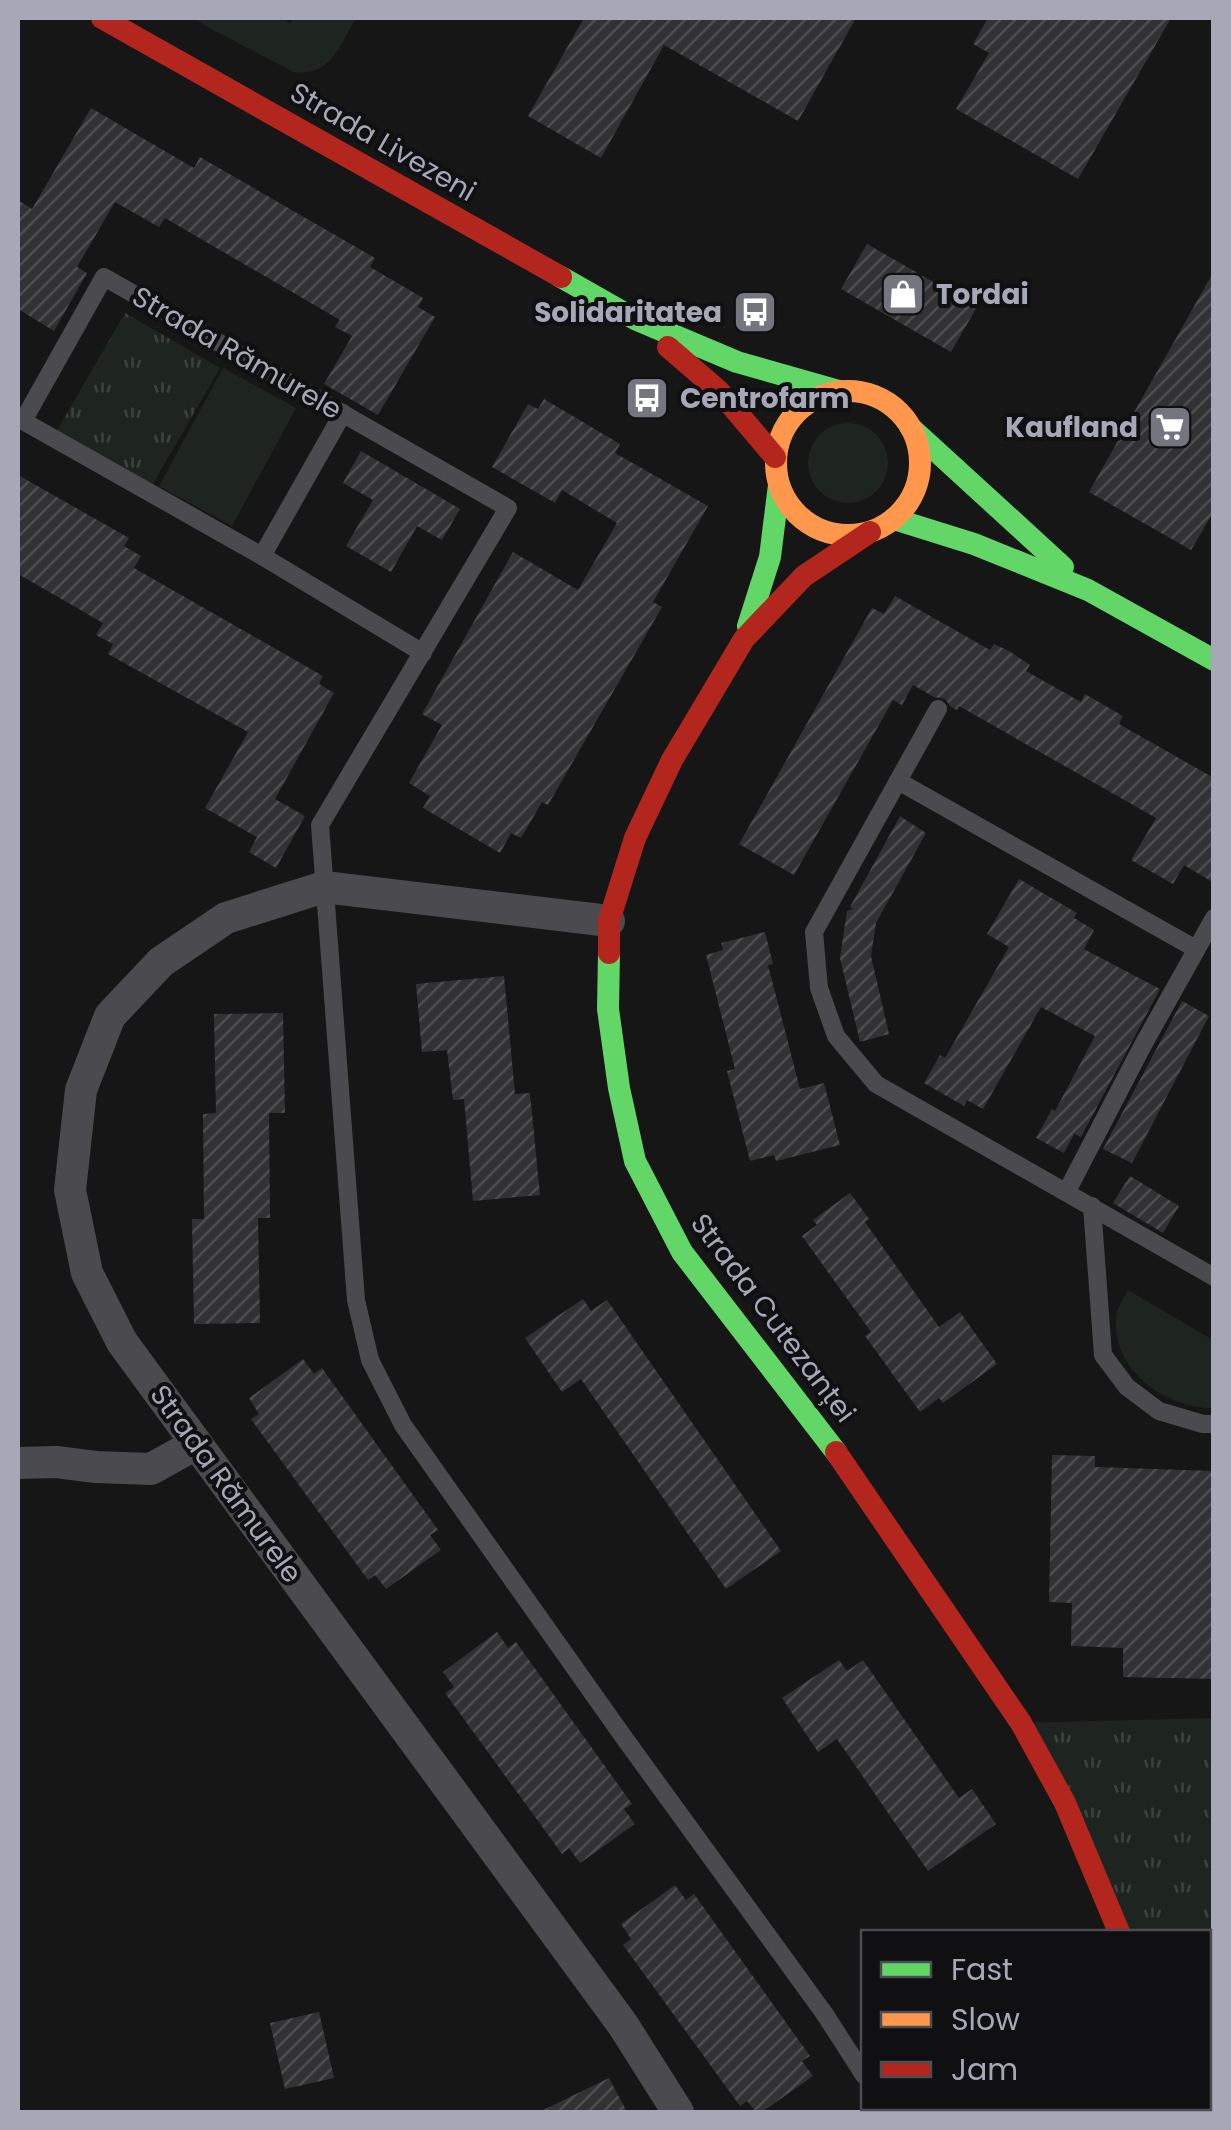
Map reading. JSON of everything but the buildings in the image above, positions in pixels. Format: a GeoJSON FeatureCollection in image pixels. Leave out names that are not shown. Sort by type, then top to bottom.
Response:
{"type":"FeatureCollection","features":[{"type":"Feature","properties":{"kind":"main road","name":"Strada Livezeni"},"geometry":{"type":"LineString","coordinates":[[102,18],[635,319],[736,362],[840,391]]}},
{"type":"Feature","properties":{"kind":"main road","name":"Strada Livezeni"},"geometry":{"type":"LineString","coordinates":[[635,319],[719,391],[776,457]]}},
{"type":"Feature","properties":{"kind":"main road"},"geometry":{"type":"LineString","coordinates":[[910,428],[920,455],[918,479],[910,500],[894,519],[870,532],[842,536],[814,528],[792,510],[779,485],[776,457],[782,433],[796,412],[816,398],[840,391],[868,394],[893,407],[910,428],[1088,590]]}},
{"type":"Feature","properties":{"kind":"main road","name":"Strada Cutezanței"},"geometry":{"type":"LineString","coordinates":[[744,639],[770,557],[779,485]]}},
{"type":"Feature","properties":{"kind":"main road"},"geometry":{"type":"LineString","coordinates":[[894,519],[974,544],[1088,590],[1214,660]]}},
{"type":"Feature","properties":{"kind":"main road","name":"Strada Cutezanței"},"geometry":{"type":"LineString","coordinates":[[870,532],[804,576],[744,639],[672,760],[635,838],[609,921],[608,1009],[619,1088],[636,1161],[682,1252],[840,1457],[1021,1723],[1065,1803],[1118,1930]]}},
{"type":"Feature","properties":{"kind":"street","name":"Strada Rămurele"},"geometry":{"type":"LineString","coordinates":[[609,921],[324,887],[226,918],[161,962],[110,1016],[82,1090],[70,1190],[87,1273],[122,1342],[623,2025],[678,2112]]}},
{"type":"Feature","properties":{"kind":"street"},"geometry":{"type":"LineString","coordinates":[[18,1463],[152,1469],[196,1444]]}},
{"type":"Feature","properties":{"kind":"lane","name":"Strada Rămurele"},"geometry":{"type":"LineString","coordinates":[[423,653],[262,556],[23,421],[104,277],[508,508],[423,653],[320,825],[356,1300],[370,1360],[403,1424],[861,2070]]}},
{"type":"Feature","properties":{"kind":"lane"},"geometry":{"type":"LineString","coordinates":[[262,556],[343,412]]}},
{"type":"Feature","properties":{"kind":"lane"},"geometry":{"type":"LineString","coordinates":[[938,709],[814,932],[819,988],[836,1036],[876,1084],[1214,1276]]}},
{"type":"Feature","properties":{"kind":"lane"},"geometry":{"type":"LineString","coordinates":[[898,782],[1196,949]]}},
{"type":"Feature","properties":{"kind":"lane"},"geometry":{"type":"LineString","coordinates":[[1067,1191],[1214,918]]}},
{"type":"Feature","properties":{"kind":"lane"},"geometry":{"type":"LineString","coordinates":[[1092,1206],[1103,1355],[1127,1387],[1159,1411],[1214,1424]]}},
{"type":"Feature","properties":{"kind":"green space"},"geometry":{"type":"Polygon","coordinates":[[[191,18],[280,18],[290,23],[294,18],[356,18],[339,49],[325,64],[316,70],[293,72],[191,18]]]}},
{"type":"Feature","properties":{"kind":"green space"},"geometry":{"type":"Polygon","coordinates":[[[125,313],[220,368],[150,489],[55,434],[125,313]]]}},
{"type":"Feature","properties":{"kind":"green space"},"geometry":{"type":"Polygon","coordinates":[[[223,368],[296,408],[232,526],[159,486],[223,368]]]}},
{"type":"Feature","properties":{"kind":"green space"},"geometry":{"type":"Polygon","coordinates":[[[848,423],[863,426],[876,435],[885,448],[885,478],[876,491],[863,500],[848,503],[833,500],[820,491],[811,478],[808,463],[811,448],[820,435],[833,426],[848,423]]]}},
{"type":"Feature","properties":{"kind":"green space"},"geometry":{"type":"Polygon","coordinates":[[[1128,1290],[1213,1340],[1213,1408],[1177,1401],[1160,1393],[1132,1369],[1117,1337],[1116,1318],[1128,1290]]]}},
{"type":"Feature","properties":{"kind":"green space"},"geometry":{"type":"Polygon","coordinates":[[[1213,1718],[1213,2112],[1174,2110],[1211,2110],[1211,1930],[1118,1930],[1021,1723],[1213,1718]]]}},
{"type":"Feature","properties":{"kind":"traffic: fast"},"geometry":{"type":"LineString","coordinates":[[561,277],[635,319],[737,362],[839,391]]}},
{"type":"Feature","properties":{"kind":"traffic: fast"},"geometry":{"type":"LineString","coordinates":[[911,428],[1063,567]]}},
{"type":"Feature","properties":{"kind":"traffic: fast"},"geometry":{"type":"LineString","coordinates":[[748,626],[770,557],[779,485]]}},
{"type":"Feature","properties":{"kind":"traffic: fast"},"geometry":{"type":"LineString","coordinates":[[894,519],[974,544],[1088,590],[1214,660]]}},
{"type":"Feature","properties":{"kind":"traffic: fast"},"geometry":{"type":"LineString","coordinates":[[609,953],[608,1009],[635,1161],[682,1252],[836,1452]]}},
{"type":"Feature","properties":{"kind":"traffic: slow"},"geometry":{"type":"LineString","coordinates":[[848,391],[875,397],[899,412],[914,436],[920,463],[914,490],[899,514],[875,529],[848,535],[821,529],[797,514],[782,490],[776,463],[782,436],[797,412],[821,397],[848,391]]}},
{"type":"Feature","properties":{"kind":"traffic: jam"},"geometry":{"type":"LineString","coordinates":[[102,18],[561,277]]}},
{"type":"Feature","properties":{"kind":"traffic: jam"},"geometry":{"type":"LineString","coordinates":[[668,347],[719,391],[775,457]]}},
{"type":"Feature","properties":{"kind":"traffic: jam"},"geometry":{"type":"LineString","coordinates":[[609,953],[609,921],[635,838],[672,760],[744,639],[804,576],[870,532]]}},
{"type":"Feature","properties":{"kind":"traffic: jam"},"geometry":{"type":"LineString","coordinates":[[836,1452],[1021,1723],[1065,1803],[1118,1930]]}},
{"type":"Feature","properties":{"kind":"place","name":"Tordai"},"geometry":{"type":"Point","coordinates":[903,294]}},
{"type":"Feature","properties":{"kind":"place","name":"Solidaritatea"},"geometry":{"type":"Point","coordinates":[755,312]}},
{"type":"Feature","properties":{"kind":"place","name":"Centrofarm"},"geometry":{"type":"Point","coordinates":[647,398]}},
{"type":"Feature","properties":{"kind":"place","name":"Kaufland"},"geometry":{"type":"Point","coordinates":[1170,427]}}]}
